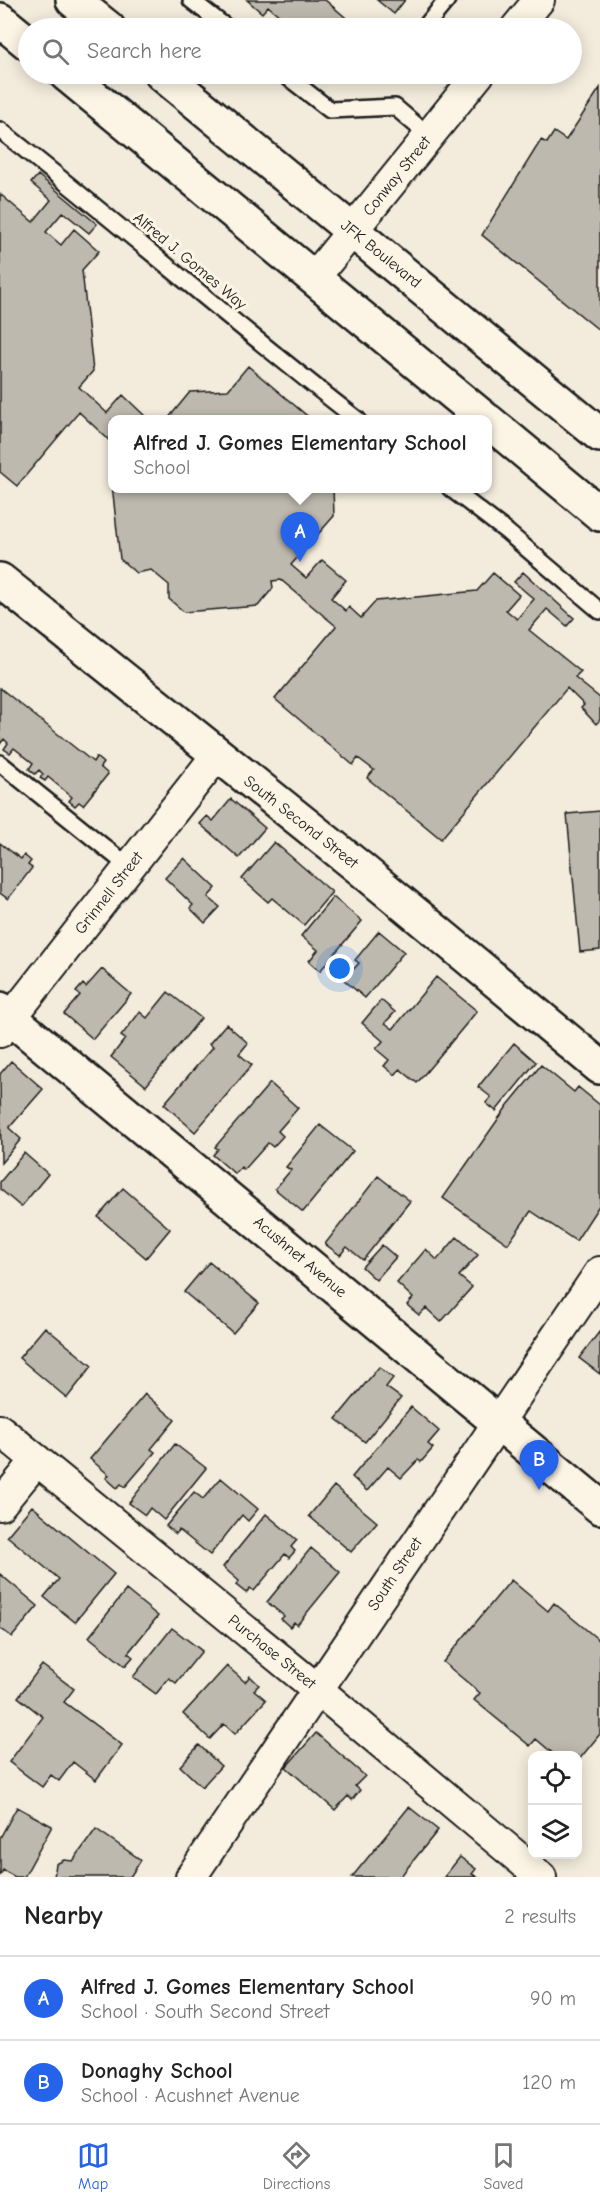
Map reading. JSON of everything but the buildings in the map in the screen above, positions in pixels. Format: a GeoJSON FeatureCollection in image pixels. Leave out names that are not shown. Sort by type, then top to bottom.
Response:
{"type":"FeatureCollection","features":[{"type":"Feature","properties":{"kind":"street"},"geometry":{"type":"LineString","coordinates":[[73,0],[96,18]]}},
{"type":"Feature","properties":{"kind":"street"},"geometry":{"type":"LineString","coordinates":[[524,18],[538,0]]}},
{"type":"Feature","properties":{"kind":"street"},"geometry":{"type":"LineString","coordinates":[[0,20],[18,35]]}},
{"type":"Feature","properties":{"kind":"street"},"geometry":{"type":"LineString","coordinates":[[78,84],[481,415]]}},
{"type":"Feature","properties":{"kind":"street","name":"JFK Boulevard"},"geometry":{"type":"LineString","coordinates":[[174,84],[600,435]]}},
{"type":"Feature","properties":{"kind":"street","name":"Conway Street"},"geometry":{"type":"LineString","coordinates":[[314,278],[471,84]]}},
{"type":"Feature","properties":{"kind":"street"},"geometry":{"type":"LineString","coordinates":[[492,424],[600,514]]}},
{"type":"Feature","properties":{"kind":"street","name":"South Second Street"},"geometry":{"type":"LineString","coordinates":[[0,580],[361,869],[600,1067]]}},
{"type":"Feature","properties":{"kind":"street","name":"Grinnell Street"},"geometry":{"type":"LineString","coordinates":[[4,1020],[217,755]]}},
{"type":"Feature","properties":{"kind":"street","name":"Acushnet Avenue"},"geometry":{"type":"LineString","coordinates":[[4,1020],[499,1421],[600,1507]]}},
{"type":"Feature","properties":{"kind":"street","name":"South Street"},"geometry":{"type":"LineString","coordinates":[[191,1877],[600,1272]]}},
{"type":"Feature","properties":{"kind":"street","name":"Purchase Street"},"geometry":{"type":"LineString","coordinates":[[0,1430],[317,1689],[542,1877]]}},
{"type":"Feature","properties":{"kind":"street"},"geometry":{"type":"LineString","coordinates":[[0,1505],[36,1460]]}},
{"type":"Feature","properties":{"kind":"lane"},"geometry":{"type":"LineString","coordinates":[[190,0],[214,18]]}},
{"type":"Feature","properties":{"kind":"lane"},"geometry":{"type":"LineString","coordinates":[[432,18],[447,0]]}},
{"type":"Feature","properties":{"kind":"lane"},"geometry":{"type":"LineString","coordinates":[[297,84],[330,110],[395,108],[429,136]]}},
{"type":"Feature","properties":{"kind":"lane","name":"Alfred J. Gomes Way"},"geometry":{"type":"LineString","coordinates":[[0,130],[352,415]]}},
{"type":"Feature","properties":{"kind":"lane"},"geometry":{"type":"LineString","coordinates":[[455,493],[506,531],[600,611]]}},
{"type":"Feature","properties":{"kind":"lane"},"geometry":{"type":"LineString","coordinates":[[0,763],[129,867]]}},
{"type":"Feature","properties":{"kind":"place","name":"Alfred J. Gomes Elementary School"},"geometry":{"type":"Point","coordinates":[300,562]}},
{"type":"Feature","properties":{"kind":"place","name":"Donaghy School"},"geometry":{"type":"Point","coordinates":[539,1490]}}]}
